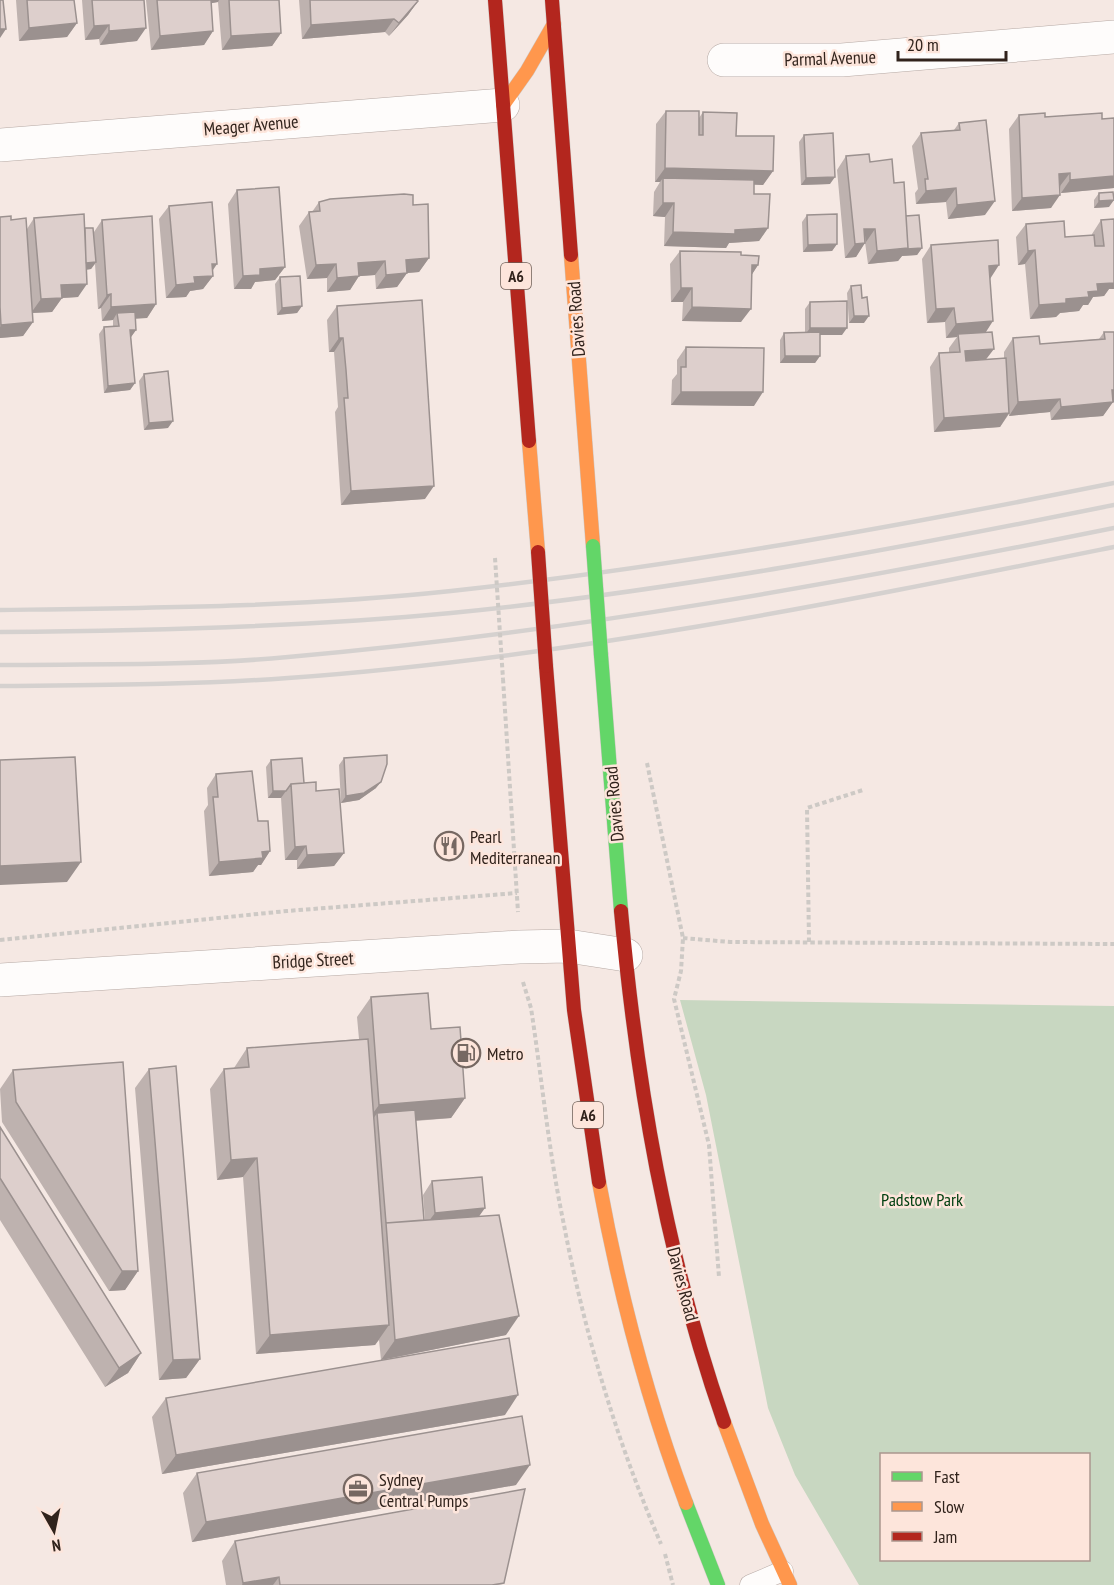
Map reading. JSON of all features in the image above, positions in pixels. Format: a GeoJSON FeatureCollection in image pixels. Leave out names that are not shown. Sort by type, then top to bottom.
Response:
{"type":"FeatureCollection","features":[{"type":"Feature","properties":{"kind":"highway","name":"A6"},"geometry":{"type":"LineString","coordinates":[[495,0],[568,946],[581,1071],[605,1216],[633,1340],[685,1505],[718,1585]]}},
{"type":"Feature","properties":{"kind":"highway","name":"Davies Road"},"geometry":{"type":"LineString","coordinates":[[552,0],[601,655],[636,1053],[647,1121],[674,1252],[724,1420],[757,1510],[786,1578]]}},
{"type":"Feature","properties":{"kind":"highway"},"geometry":{"type":"LineString","coordinates":[[503,105],[527,71],[554,24]]}},
{"type":"Feature","properties":{"kind":"street","name":"Parmal Avenue"},"geometry":{"type":"LineString","coordinates":[[724,60],[842,60],[1114,37]]}},
{"type":"Feature","properties":{"kind":"street","name":"Meager Avenue"},"geometry":{"type":"LineString","coordinates":[[0,145],[503,105]]}},
{"type":"Feature","properties":{"kind":"street","name":"Bridge Street"},"geometry":{"type":"LineString","coordinates":[[0,980],[568,946],[626,955]]}},
{"type":"Feature","properties":{"kind":"lane"},"geometry":{"type":"LineString","coordinates":[[750,1585],[786,1578]]}},
{"type":"Feature","properties":{"kind":"path"},"geometry":{"type":"LineString","coordinates":[[495,558],[503,679]]}},
{"type":"Feature","properties":{"kind":"path"},"geometry":{"type":"LineString","coordinates":[[646,759],[683,938],[681,970],[674,999],[709,1145],[720,1286]]}},
{"type":"Feature","properties":{"kind":"path"},"geometry":{"type":"LineString","coordinates":[[809,942],[807,808],[863,790]]}},
{"type":"Feature","properties":{"kind":"path"},"geometry":{"type":"LineString","coordinates":[[0,940],[286,911],[517,893]]}},
{"type":"Feature","properties":{"kind":"path"},"geometry":{"type":"LineString","coordinates":[[683,938],[809,942],[1114,944]]}},
{"type":"Feature","properties":{"kind":"green space","name":"Padstow Park"},"geometry":{"type":"Polygon","coordinates":[[[680,1000],[1114,1006],[1114,1585],[859,1585],[795,1475],[768,1408],[706,1095],[680,1000]]]}},
{"type":"Feature","properties":{"kind":"building"},"geometry":{"type":"Polygon","coordinates":[[[0,0],[3,0],[6,29],[0,29],[0,0]]]}},
{"type":"Feature","properties":{"kind":"building"},"geometry":{"type":"Polygon","coordinates":[[[27,0],[74,0],[77,23],[29,28],[27,0]]]}},
{"type":"Feature","properties":{"kind":"building"},"geometry":{"type":"Polygon","coordinates":[[[92,0],[144,0],[146,28],[109,31],[109,25],[94,26],[92,0]]]}},
{"type":"Feature","properties":{"kind":"building"},"geometry":{"type":"Polygon","coordinates":[[[157,0],[211,0],[213,31],[160,36],[157,0]]]}},
{"type":"Feature","properties":{"kind":"building"},"geometry":{"type":"Polygon","coordinates":[[[229,0],[279,0],[281,33],[231,36],[229,0]]]}},
{"type":"Feature","properties":{"kind":"building"},"geometry":{"type":"Polygon","coordinates":[[[310,0],[418,1],[399,23],[394,19],[311,25],[310,0]]]}},
{"type":"Feature","properties":{"kind":"building"},"geometry":{"type":"Polygon","coordinates":[[[666,111],[699,111],[699,135],[703,135],[703,112],[737,113],[736,136],[774,136],[773,171],[665,168],[666,111]]]}},
{"type":"Feature","properties":{"kind":"building"},"geometry":{"type":"Polygon","coordinates":[[[1045,113],[1045,117],[1102,113],[1102,119],[1114,118],[1114,176],[1070,180],[1070,173],[1059,174],[1060,195],[1022,198],[1019,115],[1045,113]]]}},
{"type":"Feature","properties":{"kind":"building"},"geometry":{"type":"Polygon","coordinates":[[[986,120],[995,201],[957,205],[956,188],[926,191],[925,179],[928,179],[921,133],[960,130],[959,123],[986,120]]]}},
{"type":"Feature","properties":{"kind":"building"},"geometry":{"type":"Polygon","coordinates":[[[833,133],[835,177],[806,178],[804,135],[833,133]]]}},
{"type":"Feature","properties":{"kind":"building"},"geometry":{"type":"Polygon","coordinates":[[[869,154],[870,162],[892,159],[894,183],[904,182],[908,248],[877,251],[875,229],[864,229],[865,243],[855,244],[846,156],[869,154]]]}},
{"type":"Feature","properties":{"kind":"building"},"geometry":{"type":"Polygon","coordinates":[[[663,178],[754,180],[754,194],[770,194],[768,228],[735,230],[735,234],[673,232],[674,203],[663,203],[663,178]]]}},
{"type":"Feature","properties":{"kind":"building"},"geometry":{"type":"Polygon","coordinates":[[[279,187],[285,267],[260,269],[260,275],[243,276],[237,190],[279,187]]]}},
{"type":"Feature","properties":{"kind":"building"},"geometry":{"type":"Polygon","coordinates":[[[1113,192],[1114,200],[1099,201],[1099,193],[1113,192]]]}},
{"type":"Feature","properties":{"kind":"building"},"geometry":{"type":"Polygon","coordinates":[[[413,195],[413,205],[428,204],[429,258],[406,260],[407,273],[386,275],[385,261],[358,263],[359,276],[337,278],[336,264],[316,265],[309,212],[320,211],[319,202],[330,199],[413,195]]]}},
{"type":"Feature","properties":{"kind":"building"},"geometry":{"type":"Polygon","coordinates":[[[212,202],[217,264],[212,264],[213,276],[194,277],[195,283],[176,285],[169,206],[212,202]]]}},
{"type":"Feature","properties":{"kind":"building"},"geometry":{"type":"Polygon","coordinates":[[[84,214],[87,284],[61,285],[62,298],[41,299],[34,218],[84,214]]]}},
{"type":"Feature","properties":{"kind":"building"},"geometry":{"type":"Polygon","coordinates":[[[837,214],[837,244],[808,245],[807,215],[837,214]]]}},
{"type":"Feature","properties":{"kind":"building"},"geometry":{"type":"Polygon","coordinates":[[[919,215],[922,248],[907,249],[906,216],[919,215]]]}},
{"type":"Feature","properties":{"kind":"building"},"geometry":{"type":"Polygon","coordinates":[[[11,216],[11,220],[26,218],[33,322],[1,325],[0,217],[11,216]]]}},
{"type":"Feature","properties":{"kind":"building"},"geometry":{"type":"Polygon","coordinates":[[[152,216],[156,304],[111,307],[111,294],[107,295],[102,220],[152,216]]]}},
{"type":"Feature","properties":{"kind":"building"},"geometry":{"type":"Polygon","coordinates":[[[1114,219],[1114,283],[1097,284],[1098,291],[1088,292],[1089,297],[1066,299],[1066,303],[1039,305],[1035,250],[1028,251],[1026,224],[1064,221],[1065,237],[1094,235],[1095,246],[1104,246],[1101,220],[1114,219]]]}},
{"type":"Feature","properties":{"kind":"building"},"geometry":{"type":"Polygon","coordinates":[[[85,228],[93,228],[96,262],[86,263],[85,228]]]}},
{"type":"Feature","properties":{"kind":"building"},"geometry":{"type":"Polygon","coordinates":[[[998,240],[999,265],[989,266],[993,321],[956,324],[954,308],[936,309],[931,245],[998,240]]]}},
{"type":"Feature","properties":{"kind":"building"},"geometry":{"type":"Polygon","coordinates":[[[680,251],[741,252],[741,255],[759,256],[758,265],[752,265],[751,309],[692,307],[692,288],[681,288],[680,251]]]}},
{"type":"Feature","properties":{"kind":"building"},"geometry":{"type":"Polygon","coordinates":[[[300,276],[302,306],[282,308],[280,277],[300,276]]]}},
{"type":"Feature","properties":{"kind":"building"},"geometry":{"type":"Polygon","coordinates":[[[861,285],[862,298],[867,297],[869,316],[854,316],[851,286],[861,285]]]}},
{"type":"Feature","properties":{"kind":"building"},"geometry":{"type":"Polygon","coordinates":[[[422,300],[434,486],[351,491],[344,398],[348,398],[346,370],[343,338],[339,338],[337,306],[422,300]]]}},
{"type":"Feature","properties":{"kind":"building"},"geometry":{"type":"Polygon","coordinates":[[[847,301],[847,328],[810,328],[810,302],[847,301]]]}},
{"type":"Feature","properties":{"kind":"building"},"geometry":{"type":"Polygon","coordinates":[[[135,312],[136,330],[130,330],[135,383],[108,386],[104,327],[119,326],[117,313],[135,312]]]}},
{"type":"Feature","properties":{"kind":"building"},"geometry":{"type":"Polygon","coordinates":[[[820,332],[820,356],[785,356],[784,333],[820,332]]]}},
{"type":"Feature","properties":{"kind":"building"},"geometry":{"type":"Polygon","coordinates":[[[992,332],[994,349],[965,351],[966,361],[1006,358],[1009,413],[944,418],[939,353],[960,352],[958,334],[992,332]]]}},
{"type":"Feature","properties":{"kind":"building"},"geometry":{"type":"Polygon","coordinates":[[[1104,332],[1114,332],[1113,402],[1061,407],[1060,399],[1018,402],[1013,338],[1039,336],[1040,344],[1105,339],[1104,332]]]}},
{"type":"Feature","properties":{"kind":"building"},"geometry":{"type":"Polygon","coordinates":[[[686,347],[764,348],[763,392],[681,392],[681,367],[686,367],[686,347]]]}},
{"type":"Feature","properties":{"kind":"building"},"geometry":{"type":"Polygon","coordinates":[[[168,371],[173,421],[149,423],[144,374],[168,371]]]}},
{"type":"Feature","properties":{"kind":"building"},"geometry":{"type":"Polygon","coordinates":[[[387,755],[387,764],[381,782],[364,793],[346,796],[344,758],[387,755]]]}},
{"type":"Feature","properties":{"kind":"building"},"geometry":{"type":"Polygon","coordinates":[[[75,757],[81,862],[0,866],[0,760],[75,757]]]}},
{"type":"Feature","properties":{"kind":"building"},"geometry":{"type":"Polygon","coordinates":[[[302,758],[304,783],[291,784],[286,791],[273,791],[271,760],[302,758]]]}},
{"type":"Feature","properties":{"kind":"building"},"geometry":{"type":"Polygon","coordinates":[[[252,771],[258,821],[268,821],[270,851],[262,852],[263,858],[219,862],[213,797],[218,797],[216,774],[252,771]]]}},
{"type":"Feature","properties":{"kind":"building"},"geometry":{"type":"Polygon","coordinates":[[[316,782],[316,791],[339,789],[344,853],[307,855],[306,846],[295,847],[291,784],[316,782]]]}},
{"type":"Feature","properties":{"kind":"building"},"geometry":{"type":"Polygon","coordinates":[[[428,993],[431,1029],[460,1027],[465,1098],[379,1105],[371,997],[428,993]]]}},
{"type":"Feature","properties":{"kind":"building"},"geometry":{"type":"Polygon","coordinates":[[[368,1039],[389,1325],[270,1335],[257,1158],[231,1160],[224,1069],[249,1067],[247,1048],[368,1039]]]}},
{"type":"Feature","properties":{"kind":"building"},"geometry":{"type":"Polygon","coordinates":[[[123,1062],[138,1271],[122,1271],[16,1102],[13,1070],[123,1062]]]}},
{"type":"Feature","properties":{"kind":"building"},"geometry":{"type":"Polygon","coordinates":[[[176,1066],[200,1359],[173,1360],[149,1069],[176,1066]]]}},
{"type":"Feature","properties":{"kind":"building"},"geometry":{"type":"Polygon","coordinates":[[[415,1110],[424,1220],[386,1223],[377,1113],[415,1110]]]}},
{"type":"Feature","properties":{"kind":"building"},"geometry":{"type":"Polygon","coordinates":[[[0,1127],[141,1353],[119,1368],[0,1178],[0,1127]]]}},
{"type":"Feature","properties":{"kind":"building"},"geometry":{"type":"Polygon","coordinates":[[[482,1177],[485,1208],[435,1213],[432,1181],[482,1177]]]}},
{"type":"Feature","properties":{"kind":"building"},"geometry":{"type":"Polygon","coordinates":[[[499,1215],[519,1316],[395,1340],[386,1223],[499,1215]]]}},
{"type":"Feature","properties":{"kind":"building"},"geometry":{"type":"Polygon","coordinates":[[[509,1338],[518,1395],[176,1455],[166,1398],[509,1338]]]}},
{"type":"Feature","properties":{"kind":"building"},"geometry":{"type":"Polygon","coordinates":[[[522,1416],[530,1465],[206,1522],[197,1473],[522,1416]]]}},
{"type":"Feature","properties":{"kind":"building"},"geometry":{"type":"Polygon","coordinates":[[[525,1489],[504,1583],[492,1585],[280,1585],[279,1577],[243,1583],[235,1541],[525,1489]]]}},
{"type":"Feature","properties":{"kind":"railway"},"geometry":{"type":"LineString","coordinates":[[0,610],[282,604],[451,591],[701,558],[949,515],[1114,483]]}},
{"type":"Feature","properties":{"kind":"railway"},"geometry":{"type":"LineString","coordinates":[[0,632],[282,625],[395,618],[535,604],[784,567],[1114,505]]}},
{"type":"Feature","properties":{"kind":"railway"},"geometry":{"type":"LineString","coordinates":[[0,665],[216,662],[392,647],[703,604],[909,568],[1114,528]]}},
{"type":"Feature","properties":{"kind":"railway"},"geometry":{"type":"LineString","coordinates":[[0,686],[144,684],[288,678],[496,657],[703,626],[1114,547]]}},
{"type":"Feature","properties":{"kind":"traffic: fast"},"geometry":{"type":"LineString","coordinates":[[593,546],[601,655]]}},
{"type":"Feature","properties":{"kind":"traffic: fast"},"geometry":{"type":"LineString","coordinates":[[601,655],[621,911]]}},
{"type":"Feature","properties":{"kind":"traffic: fast"},"geometry":{"type":"LineString","coordinates":[[686,1503],[718,1585]]}},
{"type":"Feature","properties":{"kind":"traffic: slow"},"geometry":{"type":"LineString","coordinates":[[503,105],[527,71],[554,24]]}},
{"type":"Feature","properties":{"kind":"traffic: slow"},"geometry":{"type":"LineString","coordinates":[[571,255],[593,546]]}},
{"type":"Feature","properties":{"kind":"traffic: slow"},"geometry":{"type":"LineString","coordinates":[[529,441],[538,552]]}},
{"type":"Feature","properties":{"kind":"traffic: slow"},"geometry":{"type":"LineString","coordinates":[[599,1182],[635,1344],[686,1503]]}},
{"type":"Feature","properties":{"kind":"traffic: slow"},"geometry":{"type":"LineString","coordinates":[[724,1422],[762,1524],[790,1585]]}},
{"type":"Feature","properties":{"kind":"traffic: jam"},"geometry":{"type":"LineString","coordinates":[[495,0],[529,441]]}},
{"type":"Feature","properties":{"kind":"traffic: jam"},"geometry":{"type":"LineString","coordinates":[[552,0],[571,255]]}},
{"type":"Feature","properties":{"kind":"traffic: jam"},"geometry":{"type":"LineString","coordinates":[[538,552],[546,666]]}},
{"type":"Feature","properties":{"kind":"traffic: jam"},"geometry":{"type":"LineString","coordinates":[[546,666],[574,1010],[599,1182]]}},
{"type":"Feature","properties":{"kind":"traffic: jam"},"geometry":{"type":"LineString","coordinates":[[621,911],[636,1041],[657,1170],[686,1297],[724,1422]]}},
{"type":"Feature","properties":{"kind":"place","name":"Pearl Mediterranean"},"geometry":{"type":"Point","coordinates":[449,846]}},
{"type":"Feature","properties":{"kind":"place","name":"Metro"},"geometry":{"type":"Point","coordinates":[466,1053]}},
{"type":"Feature","properties":{"kind":"place","name":"Sydney Central Pumps"},"geometry":{"type":"Point","coordinates":[358,1489]}}]}
